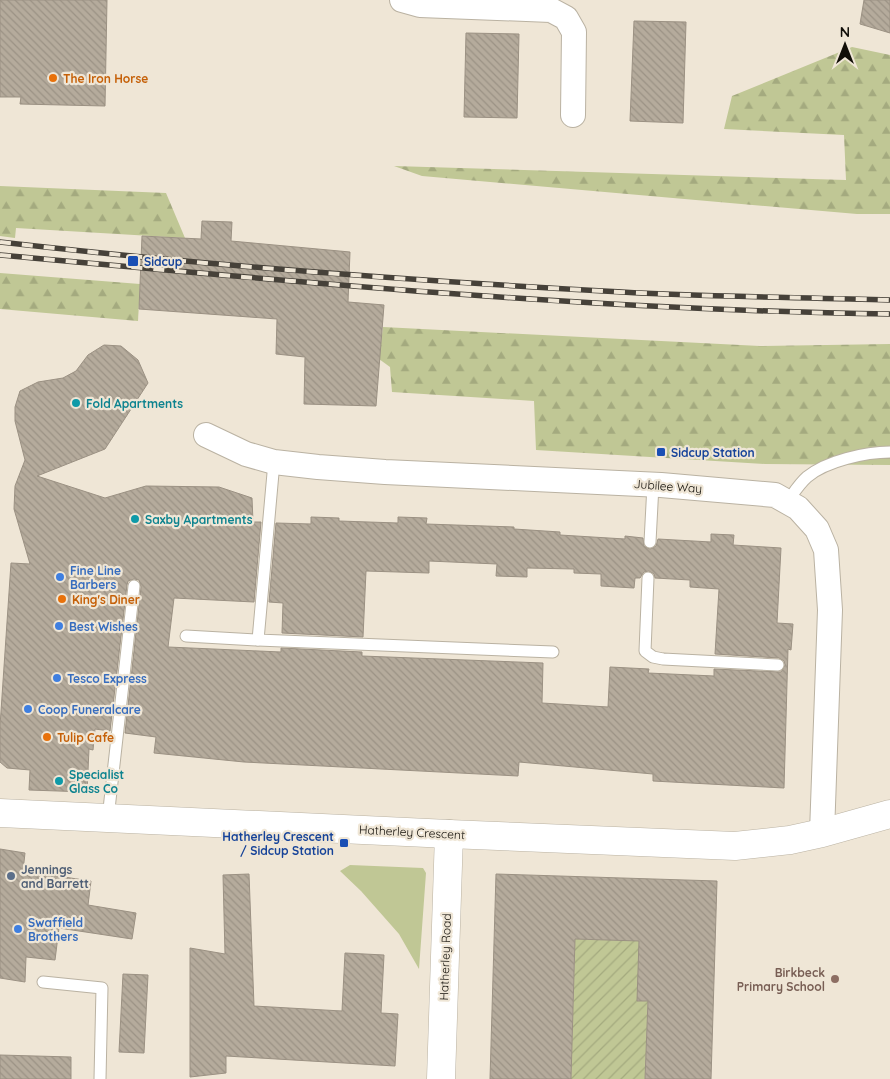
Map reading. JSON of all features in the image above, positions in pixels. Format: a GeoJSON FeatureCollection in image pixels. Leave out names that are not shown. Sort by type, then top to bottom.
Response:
{"type":"FeatureCollection","features":[{"type":"Feature","properties":{"kind":"street"},"geometry":{"type":"LineString","coordinates":[[402,0],[420,5],[551,10],[566,18],[574,32],[573,115]]}},
{"type":"Feature","properties":{"kind":"street","name":"Jubilee Way"},"geometry":{"type":"LineString","coordinates":[[206,435],[246,454],[274,462],[385,472],[653,485],[776,496],[798,508],[817,530],[826,550],[830,610],[822,833]]}},
{"type":"Feature","properties":{"kind":"street","name":"Hatherley Crescent"},"geometry":{"type":"LineString","coordinates":[[0,813],[735,846],[790,840],[890,814]]}},
{"type":"Feature","properties":{"kind":"street","name":"Hatherley Road"},"geometry":{"type":"LineString","coordinates":[[442,1079],[449,834]]}},
{"type":"Feature","properties":{"kind":"lane"},"geometry":{"type":"LineString","coordinates":[[786,502],[807,477],[821,469],[853,457],[890,452]]}},
{"type":"Feature","properties":{"kind":"lane"},"geometry":{"type":"LineString","coordinates":[[258,640],[274,462]]}},
{"type":"Feature","properties":{"kind":"lane"},"geometry":{"type":"LineString","coordinates":[[650,542],[653,485]]}},
{"type":"Feature","properties":{"kind":"lane"},"geometry":{"type":"LineString","coordinates":[[648,578],[645,651],[653,657],[663,660],[778,665]]}},
{"type":"Feature","properties":{"kind":"lane"},"geometry":{"type":"LineString","coordinates":[[108,818],[134,586]]}},
{"type":"Feature","properties":{"kind":"lane"},"geometry":{"type":"LineString","coordinates":[[186,636],[553,652]]}},
{"type":"Feature","properties":{"kind":"lane"},"geometry":{"type":"LineString","coordinates":[[43,982],[102,988],[100,1079]]}},
{"type":"Feature","properties":{"kind":"green space"},"geometry":{"type":"Polygon","coordinates":[[[852,47],[890,55],[890,214],[857,214],[422,176],[394,166],[846,180],[844,135],[724,129],[732,96],[852,47]]]}},
{"type":"Feature","properties":{"kind":"green space"},"geometry":{"type":"Polygon","coordinates":[[[0,186],[166,193],[185,238],[16,228],[15,238],[0,236],[0,186]]]}},
{"type":"Feature","properties":{"kind":"green space"},"geometry":{"type":"Polygon","coordinates":[[[0,273],[140,284],[138,321],[0,309],[0,273]]]}},
{"type":"Feature","properties":{"kind":"green space"},"geometry":{"type":"Polygon","coordinates":[[[383,327],[760,346],[890,344],[890,465],[765,464],[536,450],[534,401],[392,392],[390,367],[379,359],[383,327]]]}},
{"type":"Feature","properties":{"kind":"green space"},"geometry":{"type":"Polygon","coordinates":[[[350,865],[423,868],[426,873],[419,969],[399,934],[361,891],[340,871],[350,865]]]}},
{"type":"Feature","properties":{"kind":"green space"},"geometry":{"type":"Polygon","coordinates":[[[575,939],[663,941],[638,1001],[648,1001],[645,1079],[571,1079],[575,939]]]}},
{"type":"Feature","properties":{"kind":"building"},"geometry":{"type":"Polygon","coordinates":[[[0,0],[107,0],[105,106],[20,104],[21,97],[0,97],[0,0]]]}},
{"type":"Feature","properties":{"kind":"building"},"geometry":{"type":"Polygon","coordinates":[[[864,0],[890,0],[890,33],[860,24],[864,0]]]}},
{"type":"Feature","properties":{"kind":"building"},"geometry":{"type":"Polygon","coordinates":[[[634,21],[686,22],[683,123],[630,121],[634,21]]]}},
{"type":"Feature","properties":{"kind":"building"},"geometry":{"type":"Polygon","coordinates":[[[466,33],[519,34],[517,118],[464,117],[466,33]]]}},
{"type":"Feature","properties":{"kind":"building"},"geometry":{"type":"Polygon","coordinates":[[[202,221],[232,222],[231,241],[350,252],[348,302],[384,305],[376,406],[304,404],[305,357],[276,354],[277,319],[139,309],[142,236],[201,239],[202,221]]]}},
{"type":"Feature","properties":{"kind":"building"},"geometry":{"type":"Polygon","coordinates":[[[104,345],[121,346],[138,360],[148,383],[105,449],[37,476],[105,498],[146,486],[219,487],[252,498],[253,522],[261,522],[254,602],[174,598],[168,647],[281,652],[281,648],[362,652],[362,656],[543,663],[542,703],[608,707],[610,667],[649,669],[648,673],[714,676],[714,669],[781,672],[785,665],[784,661],[779,658],[715,654],[719,589],[690,587],[690,580],[655,578],[654,574],[649,571],[644,572],[640,578],[635,578],[634,588],[601,586],[601,574],[574,573],[574,569],[527,568],[527,577],[496,576],[497,564],[429,561],[429,573],[366,571],[363,637],[282,633],[283,603],[269,602],[276,523],[311,524],[311,517],[339,518],[339,521],[398,523],[398,517],[427,518],[426,524],[514,527],[514,529],[560,532],[560,535],[625,539],[625,536],[643,538],[644,546],[650,549],[656,546],[658,539],[711,542],[711,534],[734,535],[733,545],[781,548],[777,623],[793,624],[791,650],[788,649],[784,788],[653,781],[653,774],[519,762],[518,776],[244,762],[154,753],[156,737],[125,733],[141,587],[139,580],[134,579],[128,581],[127,585],[110,731],[95,729],[93,750],[89,749],[87,792],[29,790],[30,770],[7,768],[0,762],[0,726],[11,563],[30,564],[14,509],[15,486],[25,460],[15,421],[15,407],[20,391],[38,382],[63,378],[76,371],[88,355],[104,345]]]}},
{"type":"Feature","properties":{"kind":"building"},"geometry":{"type":"Polygon","coordinates":[[[0,849],[25,853],[23,871],[91,881],[88,905],[136,913],[132,939],[59,928],[55,960],[26,957],[25,982],[0,978],[0,849]]]}},
{"type":"Feature","properties":{"kind":"building"},"geometry":{"type":"Polygon","coordinates":[[[249,874],[254,1006],[342,1011],[345,953],[384,955],[381,1013],[398,1014],[395,1066],[226,1056],[226,1073],[190,1077],[190,948],[225,954],[223,875],[249,874]]]}},
{"type":"Feature","properties":{"kind":"building"},"geometry":{"type":"Polygon","coordinates":[[[496,874],[717,881],[711,1079],[645,1079],[648,1001],[637,1001],[639,941],[575,939],[571,1079],[490,1079],[496,874]]]}},
{"type":"Feature","properties":{"kind":"building"},"geometry":{"type":"Polygon","coordinates":[[[123,974],[148,975],[144,1053],[119,1052],[123,974]]]}},
{"type":"Feature","properties":{"kind":"building"},"geometry":{"type":"Polygon","coordinates":[[[0,1055],[71,1057],[71,1079],[0,1079],[0,1055]]]}},
{"type":"Feature","properties":{"kind":"railway"},"geometry":{"type":"LineString","coordinates":[[0,242],[226,265],[452,282],[675,295],[890,300]]}},
{"type":"Feature","properties":{"kind":"railway"},"geometry":{"type":"LineString","coordinates":[[0,255],[222,275],[556,301],[667,307],[890,314]]}},
{"type":"Feature","properties":{"kind":"place","name":"The Iron Horse"},"geometry":{"type":"Point","coordinates":[53,78]}},
{"type":"Feature","properties":{"kind":"place","name":"Sidcup"},"geometry":{"type":"Point","coordinates":[133,261]}},
{"type":"Feature","properties":{"kind":"place","name":"Fold Apartments"},"geometry":{"type":"Point","coordinates":[76,403]}},
{"type":"Feature","properties":{"kind":"place","name":"Sidcup Station"},"geometry":{"type":"Point","coordinates":[661,452]}},
{"type":"Feature","properties":{"kind":"place","name":"Saxby Apartments"},"geometry":{"type":"Point","coordinates":[135,519]}},
{"type":"Feature","properties":{"kind":"place","name":"Fine Line Barbers"},"geometry":{"type":"Point","coordinates":[60,577]}},
{"type":"Feature","properties":{"kind":"place","name":"King's Diner"},"geometry":{"type":"Point","coordinates":[62,599]}},
{"type":"Feature","properties":{"kind":"place","name":"Best Wishes"},"geometry":{"type":"Point","coordinates":[59,626]}},
{"type":"Feature","properties":{"kind":"place","name":"Tesco Express"},"geometry":{"type":"Point","coordinates":[57,678]}},
{"type":"Feature","properties":{"kind":"place","name":"Coop Funeralcare"},"geometry":{"type":"Point","coordinates":[28,709]}},
{"type":"Feature","properties":{"kind":"place","name":"Tulip Cafe"},"geometry":{"type":"Point","coordinates":[47,737]}},
{"type":"Feature","properties":{"kind":"place","name":"Specialist Glass Co"},"geometry":{"type":"Point","coordinates":[59,781]}},
{"type":"Feature","properties":{"kind":"place","name":"Hatherley Crescent / Sidcup Station"},"geometry":{"type":"Point","coordinates":[344,843]}},
{"type":"Feature","properties":{"kind":"place","name":"Jennings and Barrett"},"geometry":{"type":"Point","coordinates":[11,876]}},
{"type":"Feature","properties":{"kind":"place","name":"Swaffield Brothers"},"geometry":{"type":"Point","coordinates":[18,929]}},
{"type":"Feature","properties":{"kind":"place","name":"Birkbeck Primary School"},"geometry":{"type":"Point","coordinates":[835,979]}}]}
